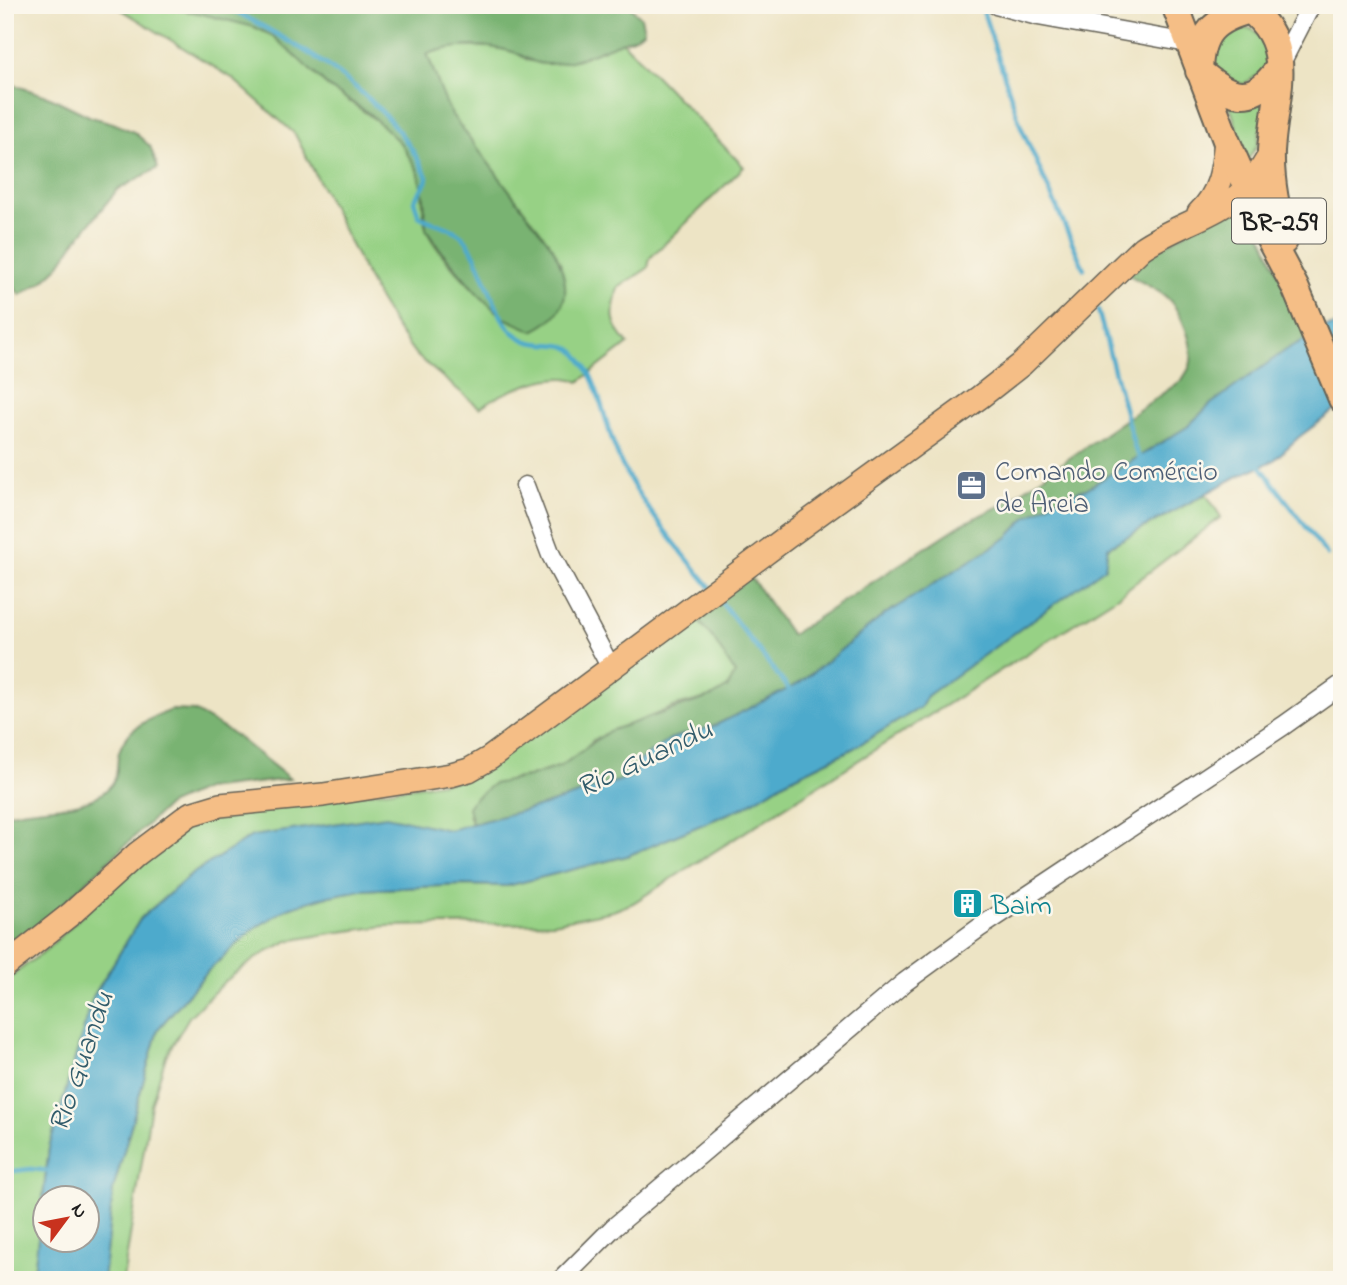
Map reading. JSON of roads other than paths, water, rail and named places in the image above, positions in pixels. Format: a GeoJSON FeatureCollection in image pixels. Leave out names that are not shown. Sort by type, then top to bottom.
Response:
{"type":"FeatureCollection","features":[{"type":"Feature","properties":{"kind":"highway","name":"BR-259"},"geometry":{"type":"LineString","coordinates":[[1175,5],[1226,139],[1297,291],[1342,399]]}},
{"type":"Feature","properties":{"kind":"highway"},"geometry":{"type":"LineString","coordinates":[[1254,7],[1274,37],[1278,50],[1278,69],[1261,88],[1250,93],[1225,91],[1199,71],[1200,46],[1212,28],[1254,7]]}},
{"type":"Feature","properties":{"kind":"highway","name":"BR-259"},"geometry":{"type":"LineString","coordinates":[[1278,69],[1271,153],[1277,212],[1297,291]]}},
{"type":"Feature","properties":{"kind":"main road"},"geometry":{"type":"LineString","coordinates":[[1189,222],[1206,205],[1219,186],[1226,139]]}},
{"type":"Feature","properties":{"kind":"main road"},"geometry":{"type":"LineString","coordinates":[[5,966],[72,913],[137,854],[190,814],[220,805],[323,795],[469,770],[510,743],[980,397],[1022,364],[1130,258],[1159,237],[1215,209],[1247,188],[1271,153]]}},
{"type":"Feature","properties":{"kind":"street"},"geometry":{"type":"LineString","coordinates":[[996,5],[1038,16],[1188,43]]}},
{"type":"Feature","properties":{"kind":"street"},"geometry":{"type":"LineString","coordinates":[[1278,69],[1311,5]]}},
{"type":"Feature","properties":{"kind":"street"},"geometry":{"type":"LineString","coordinates":[[526,486],[551,555],[611,667]]}},
{"type":"Feature","properties":{"kind":"street"},"geometry":{"type":"LineString","coordinates":[[561,1280],[622,1220],[905,982],[979,928],[1342,684]]}},
{"type":"Feature","properties":{"kind":"water","name":"Rio Guandu"},"geometry":{"type":"Polygon","coordinates":[[[1342,324],[1342,405],[1299,437],[1273,461],[1238,476],[1108,547],[1105,568],[927,696],[921,707],[852,749],[786,781],[744,807],[627,856],[507,886],[462,885],[361,890],[324,897],[288,908],[252,930],[208,971],[158,1029],[113,1190],[103,1280],[33,1280],[36,1254],[102,1254],[102,1184],[45,1184],[49,1148],[93,997],[141,918],[192,874],[252,836],[386,816],[449,830],[545,805],[634,776],[639,761],[670,739],[714,726],[800,683],[884,615],[1008,537],[1026,518],[1062,496],[1086,489],[1187,427],[1211,404],[1286,350],[1327,327],[1342,324]]]}},
{"type":"Feature","properties":{"kind":"waterway"},"geometry":{"type":"LineString","coordinates":[[223,5],[312,55],[340,75],[390,121],[411,147],[427,177],[414,201],[419,216],[452,229],[468,243],[499,312],[514,332],[533,343],[562,345],[577,354],[592,379],[617,454],[631,482],[710,587]]}},
{"type":"Feature","properties":{"kind":"waterway"},"geometry":{"type":"LineString","coordinates":[[983,11],[1021,127],[1084,269]]}},
{"type":"Feature","properties":{"kind":"waterway"},"geometry":{"type":"LineString","coordinates":[[1098,310],[1135,449],[1141,460]]}},
{"type":"Feature","properties":{"kind":"waterway"},"geometry":{"type":"LineString","coordinates":[[1258,463],[1327,555]]}},
{"type":"Feature","properties":{"kind":"waterway"},"geometry":{"type":"LineString","coordinates":[[717,597],[791,692]]}},
{"type":"Feature","properties":{"kind":"waterway"},"geometry":{"type":"LineString","coordinates":[[5,1172],[31,1169],[50,1171]]}},
{"type":"Feature","properties":{"kind":"place","name":"Comando Comércio de Areia"},"geometry":{"type":"Point","coordinates":[972,486]}},
{"type":"Feature","properties":{"kind":"place","name":"Baim"},"geometry":{"type":"Point","coordinates":[968,904]}}]}
